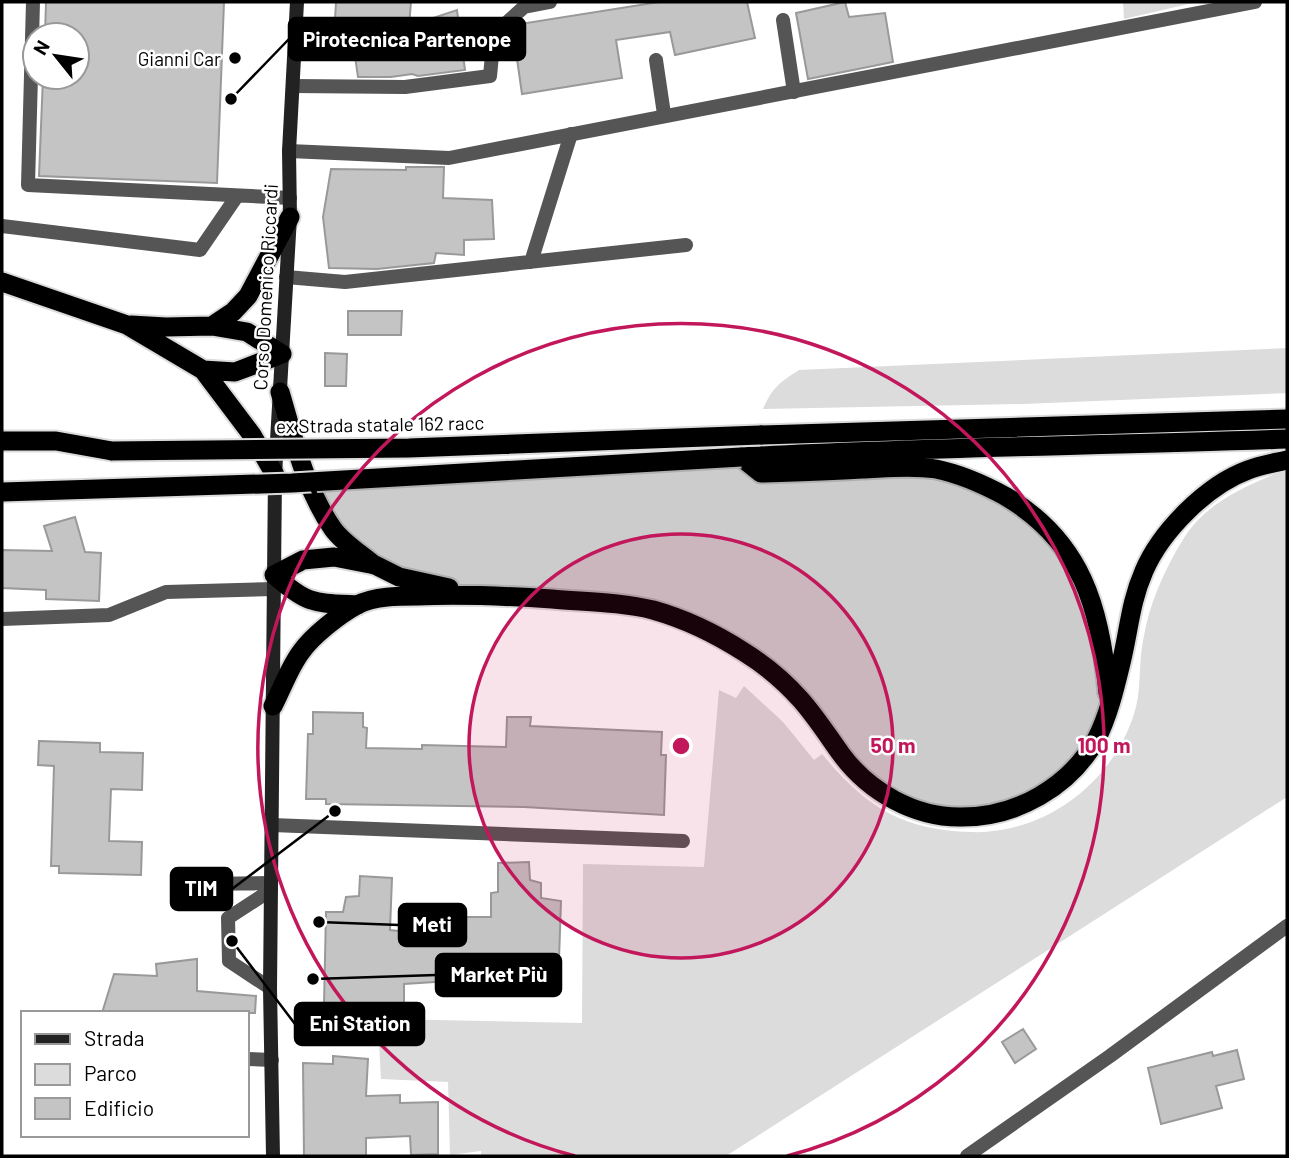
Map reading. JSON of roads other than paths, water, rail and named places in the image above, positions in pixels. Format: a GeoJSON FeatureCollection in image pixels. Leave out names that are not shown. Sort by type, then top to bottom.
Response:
{"type":"FeatureCollection","features":[{"type":"Feature","properties":{"kind":"highway"},"geometry":{"type":"LineString","coordinates":[[212,326],[233,312],[248,296],[290,207]]}},
{"type":"Feature","properties":{"kind":"highway"},"geometry":{"type":"LineString","coordinates":[[8,284],[127,325],[203,370],[252,435],[275,475]]}},
{"type":"Feature","properties":{"kind":"highway"},"geometry":{"type":"LineString","coordinates":[[127,325],[212,326],[247,332],[282,354]]}},
{"type":"Feature","properties":{"kind":"highway"},"geometry":{"type":"LineString","coordinates":[[203,370],[234,372],[282,354]]}},
{"type":"Feature","properties":{"kind":"highway"},"geometry":{"type":"LineString","coordinates":[[280,392],[304,473],[334,531],[375,565],[398,576],[474,594]]}},
{"type":"Feature","properties":{"kind":"highway","name":"ex Strada statale 162 racc"},"geometry":{"type":"LineString","coordinates":[[2,454],[409,448],[1287,419]]}},
{"type":"Feature","properties":{"kind":"highway"},"geometry":{"type":"LineString","coordinates":[[2,492],[292,483],[866,450],[1101,446],[1287,439]]}},
{"type":"Feature","properties":{"kind":"highway"},"geometry":{"type":"LineString","coordinates":[[2,441],[55,441],[112,451]]}},
{"type":"Feature","properties":{"kind":"highway"},"geometry":{"type":"LineString","coordinates":[[741,457],[761,473],[896,467],[934,469],[966,477],[1018,504],[1035,516],[1064,545],[1083,577],[1097,613],[1105,653],[1109,704]]}},
{"type":"Feature","properties":{"kind":"highway"},"geometry":{"type":"LineString","coordinates":[[375,565],[334,557],[303,560],[274,582],[316,603],[358,605],[397,596],[474,594],[625,605],[678,619],[720,637],[774,674],[799,697],[842,756],[867,783],[900,804],[929,814],[960,818],[991,815],[1018,808],[1047,792],[1074,770],[1097,738],[1122,659],[1130,608],[1144,570],[1163,538],[1187,512],[1215,488],[1246,470],[1287,460]]}},
{"type":"Feature","properties":{"kind":"highway"},"geometry":{"type":"LineString","coordinates":[[273,706],[301,652],[328,626],[358,605]]}},
{"type":"Feature","properties":{"kind":"main road","name":"Corso Domenico Riccardi"},"geometry":{"type":"LineString","coordinates":[[273,1156],[270,988],[275,475],[290,207],[289,151],[297,2]]}},
{"type":"Feature","properties":{"kind":"street"},"geometry":{"type":"LineString","coordinates":[[33,2],[28,185],[237,196],[290,207]]}},
{"type":"Feature","properties":{"kind":"street"},"geometry":{"type":"LineString","coordinates":[[293,86],[405,87],[490,76],[494,34],[524,7],[550,2]]}},
{"type":"Feature","properties":{"kind":"street"},"geometry":{"type":"LineString","coordinates":[[289,151],[449,158],[664,114],[794,92],[1255,2]]}},
{"type":"Feature","properties":{"kind":"street"},"geometry":{"type":"LineString","coordinates":[[783,20],[794,92]]}},
{"type":"Feature","properties":{"kind":"street"},"geometry":{"type":"LineString","coordinates":[[656,60],[664,114]]}},
{"type":"Feature","properties":{"kind":"street"},"geometry":{"type":"LineString","coordinates":[[531,262],[571,134]]}},
{"type":"Feature","properties":{"kind":"street"},"geometry":{"type":"LineString","coordinates":[[2,226],[200,250],[237,196]]}},
{"type":"Feature","properties":{"kind":"street"},"geometry":{"type":"LineString","coordinates":[[286,277],[345,282],[686,245]]}},
{"type":"Feature","properties":{"kind":"street"},"geometry":{"type":"LineString","coordinates":[[2,619],[109,615],[166,592],[274,582]]}},
{"type":"Feature","properties":{"kind":"street"},"geometry":{"type":"LineString","coordinates":[[272,825],[683,841]]}},
{"type":"Feature","properties":{"kind":"street"},"geometry":{"type":"LineString","coordinates":[[207,884],[271,886]]}},
{"type":"Feature","properties":{"kind":"street"},"geometry":{"type":"LineString","coordinates":[[270,988],[229,961],[228,918],[271,886]]}},
{"type":"Feature","properties":{"kind":"street"},"geometry":{"type":"LineString","coordinates":[[967,1156],[1110,1056],[1287,926]]}},
{"type":"Feature","properties":{"kind":"street"},"geometry":{"type":"LineString","coordinates":[[248,1059],[272,1060]]}},
{"type":"Feature","properties":{"kind":"place","name":"Gianni Car"},"geometry":{"type":"Point","coordinates":[235,58]}},
{"type":"Feature","properties":{"kind":"place","name":"Pirotecnica Partenope"},"geometry":{"type":"Point","coordinates":[231,99]}},
{"type":"Feature","properties":{"kind":"place","name":"TIM"},"geometry":{"type":"Point","coordinates":[335,811]}},
{"type":"Feature","properties":{"kind":"place","name":"Meti"},"geometry":{"type":"Point","coordinates":[319,922]}},
{"type":"Feature","properties":{"kind":"place","name":"Eni Station"},"geometry":{"type":"Point","coordinates":[232,941]}},
{"type":"Feature","properties":{"kind":"place","name":"Market Più"},"geometry":{"type":"Point","coordinates":[313,979]}}]}
